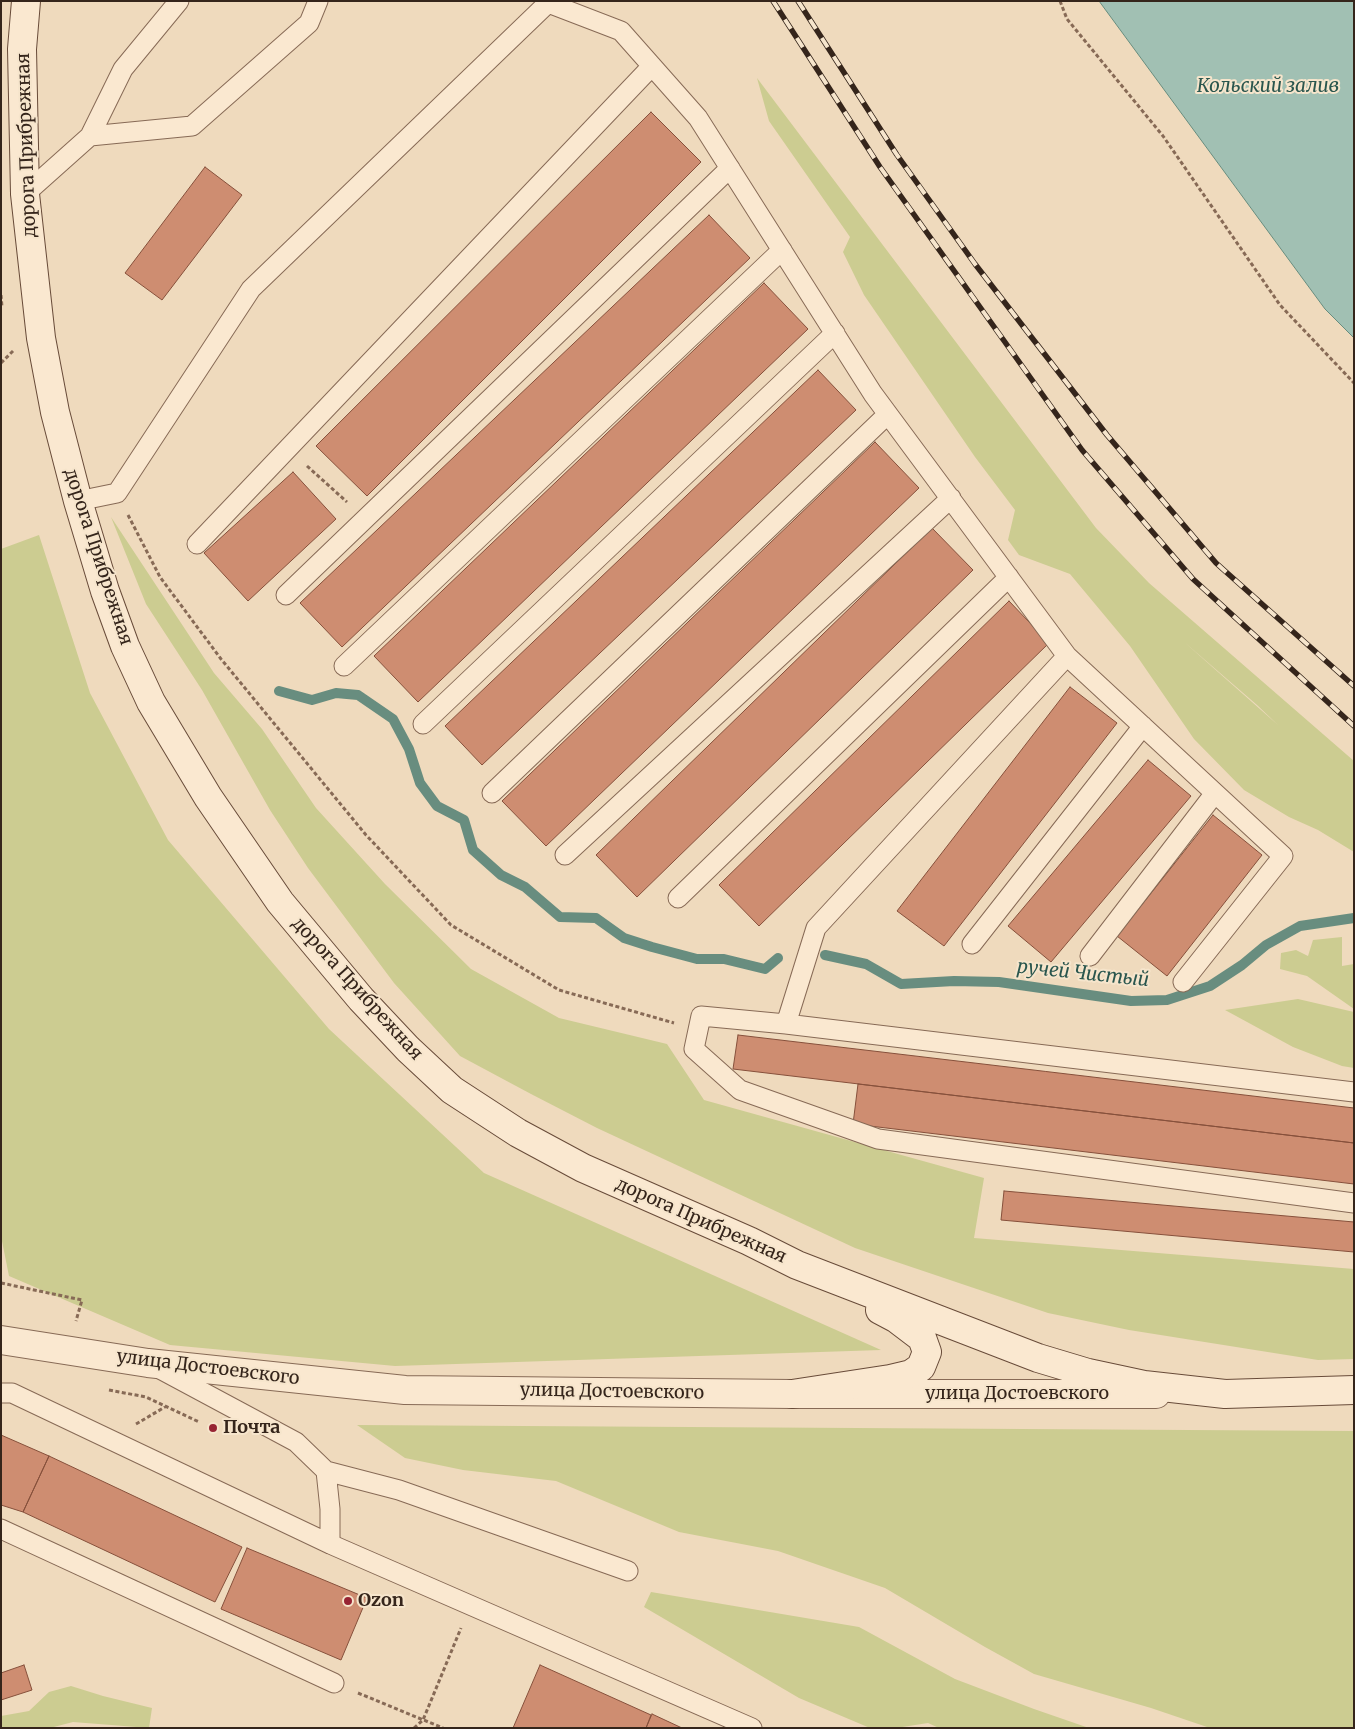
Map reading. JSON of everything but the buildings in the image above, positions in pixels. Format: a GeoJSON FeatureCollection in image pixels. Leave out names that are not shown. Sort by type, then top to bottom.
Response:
{"type":"FeatureCollection","features":[{"type":"Feature","properties":{"kind":"main road","name":"дорога Прибрежная"},"geometry":{"type":"LineString","coordinates":[[26,1],[22,49],[25,194],[41,338],[55,412],[78,500],[105,591],[125,646],[151,702],[208,797],[280,902],[375,1014],[408,1049],[452,1090],[518,1133],[583,1168],[797,1264],[1038,1358],[1088,1373],[1144,1385],[1225,1394],[1354,1390]]}},
{"type":"Feature","properties":{"kind":"main road"},"geometry":{"type":"LineString","coordinates":[[792,1394],[911,1374],[921,1367],[927,1352],[922,1338],[897,1319],[797,1264]]}},
{"type":"Feature","properties":{"kind":"main road","name":"улица Достоевского"},"geometry":{"type":"LineString","coordinates":[[1,1340],[148,1363],[405,1390],[792,1394],[1225,1394]]}},
{"type":"Feature","properties":{"kind":"lane"},"geometry":{"type":"LineString","coordinates":[[25,194],[90,136],[124,69],[179,1]]}},
{"type":"Feature","properties":{"kind":"lane"},"geometry":{"type":"LineString","coordinates":[[90,136],[192,126],[309,23],[318,1]]}},
{"type":"Feature","properties":{"kind":"lane"},"geometry":{"type":"LineString","coordinates":[[78,500],[117,492],[251,289],[548,3],[621,31],[698,118],[873,394],[1067,656],[1283,856],[1183,982]]}},
{"type":"Feature","properties":{"kind":"lane"},"geometry":{"type":"LineString","coordinates":[[197,544],[652,66]]}},
{"type":"Feature","properties":{"kind":"lane"},"geometry":{"type":"LineString","coordinates":[[286,596],[730,168]]}},
{"type":"Feature","properties":{"kind":"lane"},"geometry":{"type":"LineString","coordinates":[[344,666],[782,250]]}},
{"type":"Feature","properties":{"kind":"lane"},"geometry":{"type":"LineString","coordinates":[[423,724],[835,333]]}},
{"type":"Feature","properties":{"kind":"lane"},"geometry":{"type":"LineString","coordinates":[[492,793],[888,414]]}},
{"type":"Feature","properties":{"kind":"lane"},"geometry":{"type":"LineString","coordinates":[[565,856],[951,498]]}},
{"type":"Feature","properties":{"kind":"lane"},"geometry":{"type":"LineString","coordinates":[[678,898],[1009,576]]}},
{"type":"Feature","properties":{"kind":"lane"},"geometry":{"type":"LineString","coordinates":[[786,1024],[816,928],[1067,656]]}},
{"type":"Feature","properties":{"kind":"lane"},"geometry":{"type":"LineString","coordinates":[[972,944],[1144,726]]}},
{"type":"Feature","properties":{"kind":"lane"},"geometry":{"type":"LineString","coordinates":[[1090,956],[1215,793]]}},
{"type":"Feature","properties":{"kind":"lane"},"geometry":{"type":"LineString","coordinates":[[1354,1092],[786,1024],[701,1016],[694,1049],[740,1090],[878,1139],[1354,1203]]}},
{"type":"Feature","properties":{"kind":"lane"},"geometry":{"type":"LineString","coordinates":[[148,1363],[296,1442],[326,1471],[399,1490],[628,1571]]}},
{"type":"Feature","properties":{"kind":"lane"},"geometry":{"type":"LineString","coordinates":[[1,1392],[12,1393],[330,1544],[752,1728]]}},
{"type":"Feature","properties":{"kind":"lane"},"geometry":{"type":"LineString","coordinates":[[326,1471],[330,1509],[330,1544]]}},
{"type":"Feature","properties":{"kind":"lane"},"geometry":{"type":"LineString","coordinates":[[1,1528],[334,1683]]}},
{"type":"Feature","properties":{"kind":"path"},"geometry":{"type":"LineString","coordinates":[[1060,1],[1067,19],[1163,136],[1280,304],[1354,382]]}},
{"type":"Feature","properties":{"kind":"path"},"geometry":{"type":"LineString","coordinates":[[1,295],[2,308]]}},
{"type":"Feature","properties":{"kind":"path"},"geometry":{"type":"LineString","coordinates":[[288,448],[365,519]]}},
{"type":"Feature","properties":{"kind":"path"},"geometry":{"type":"LineString","coordinates":[[117,492],[160,577],[221,659],[366,835],[452,925],[559,990],[698,1030]]}},
{"type":"Feature","properties":{"kind":"path"},"geometry":{"type":"LineString","coordinates":[[414,1728],[423,1720],[470,1605]]}},
{"type":"Feature","properties":{"kind":"path"},"geometry":{"type":"LineString","coordinates":[[334,1683],[443,1728]]}},
{"type":"Feature","properties":{"kind":"green space"},"geometry":{"type":"Polygon","coordinates":[[[757,78],[1096,528],[1149,583],[1354,761],[1354,852],[1244,790],[1194,739],[1130,646],[1070,574],[1019,555],[1008,540],[1015,510],[975,457],[864,295],[843,252],[850,237],[769,121],[757,78]],[[1183,641],[1278,725],[1257,705],[1183,641]]]}},
{"type":"Feature","properties":{"kind":"green space"},"geometry":{"type":"Polygon","coordinates":[[[111,517],[214,673],[262,729],[316,808],[385,884],[471,969],[559,1018],[667,1044],[704,1100],[984,1178],[974,1238],[1354,1269],[1354,1359],[1318,1360],[1129,1330],[1048,1313],[855,1248],[597,1128],[460,1056],[394,983],[308,868],[270,810],[202,690],[146,604],[111,517]]]}},
{"type":"Feature","properties":{"kind":"green space"},"geometry":{"type":"Polygon","coordinates":[[[39,535],[90,693],[168,840],[329,1029],[484,1173],[881,1350],[395,1366],[170,1345],[9,1276],[1,1236],[1,549],[39,535]]]}},
{"type":"Feature","properties":{"kind":"green space"},"geometry":{"type":"Polygon","coordinates":[[[1342,937],[1342,966],[1354,964],[1354,1009],[1307,976],[1280,969],[1281,953],[1296,950],[1308,956],[1313,940],[1342,937]]]}},
{"type":"Feature","properties":{"kind":"green space"},"geometry":{"type":"Polygon","coordinates":[[[1298,999],[1354,1012],[1354,1068],[1342,1066],[1293,1047],[1225,1010],[1298,999]]]}},
{"type":"Feature","properties":{"kind":"green space"},"geometry":{"type":"Polygon","coordinates":[[[357,1425],[1354,1431],[1354,1728],[1210,1728],[1151,1708],[1034,1674],[885,1588],[778,1551],[679,1532],[556,1481],[463,1470],[405,1458],[357,1425]]]}},
{"type":"Feature","properties":{"kind":"green space"},"geometry":{"type":"Polygon","coordinates":[[[651,1592],[859,1627],[955,1679],[1089,1728],[939,1728],[928,1723],[896,1728],[870,1728],[799,1698],[644,1607],[651,1592]]]}},
{"type":"Feature","properties":{"kind":"green space"},"geometry":{"type":"Polygon","coordinates":[[[71,1686],[152,1708],[149,1728],[73,1722],[50,1728],[1,1728],[1,1716],[29,1711],[49,1692],[71,1686]]]}},
{"type":"Feature","properties":{"kind":"water","name":"Кольский залив"},"geometry":{"type":"Polygon","coordinates":[[[1099,1],[1354,1],[1354,338],[1325,309],[1099,1]]]}},
{"type":"Feature","properties":{"kind":"waterway","name":"ручей Чистый"},"geometry":{"type":"LineString","coordinates":[[279,691],[312,700],[336,693],[358,695],[393,719],[409,749],[420,783],[437,806],[464,820],[473,850],[501,875],[525,887],[560,917],[596,918],[624,938],[697,959],[724,959],[765,969],[778,958]]}},
{"type":"Feature","properties":{"kind":"waterway","name":"ручей Чистый"},"geometry":{"type":"LineString","coordinates":[[825,955],[866,964],[901,984],[954,981],[999,982],[1131,1001],[1167,1000],[1210,986],[1242,965],[1266,945],[1300,926],[1354,918]]}},
{"type":"Feature","properties":{"kind":"railway"},"geometry":{"type":"LineString","coordinates":[[773,1],[880,167],[1082,450],[1193,579],[1354,726]]}},
{"type":"Feature","properties":{"kind":"railway"},"geometry":{"type":"LineString","coordinates":[[798,1],[897,155],[975,264],[1107,435],[1216,563],[1354,686]]}},
{"type":"Feature","properties":{"kind":"place","name":"Почта"},"geometry":{"type":"Point","coordinates":[213,1428]}},
{"type":"Feature","properties":{"kind":"place","name":"Ozon"},"geometry":{"type":"Point","coordinates":[348,1601]}}]}
